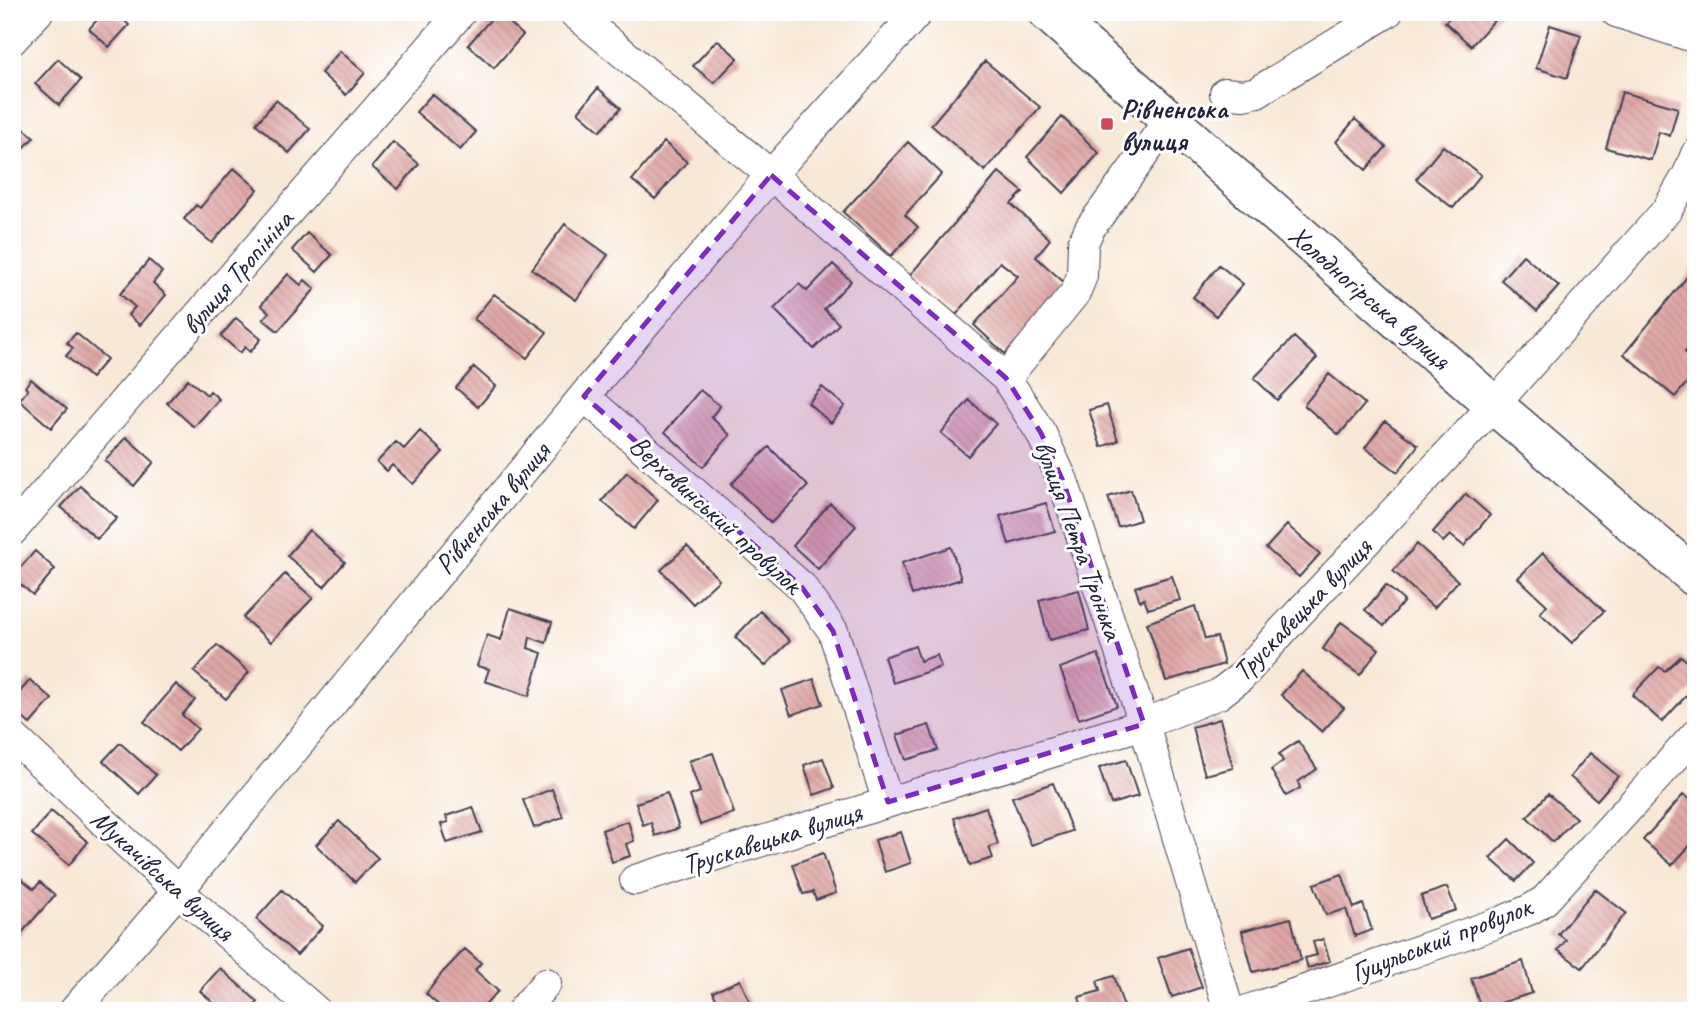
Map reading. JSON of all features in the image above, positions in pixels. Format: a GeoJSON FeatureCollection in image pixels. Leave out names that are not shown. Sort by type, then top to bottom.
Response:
{"type":"FeatureCollection","features":[{"type":"Feature","properties":{"kind":"main road","name":"Холодногірська вулиця"},"geometry":{"type":"LineString","coordinates":[[1047,12],[1494,405],[1696,578]]}},
{"type":"Feature","properties":{"kind":"street"},"geometry":{"type":"LineString","coordinates":[[12,40],[38,12]]}},
{"type":"Feature","properties":{"kind":"street","name":"вулиця Тропініна"},"geometry":{"type":"LineString","coordinates":[[12,531],[461,12]]}},
{"type":"Feature","properties":{"kind":"street","name":"вулиця Петра Тронька"},"geometry":{"type":"LineString","coordinates":[[573,12],[771,175],[1006,378],[1041,433],[1063,481],[1144,724],[1229,1011]]}},
{"type":"Feature","properties":{"kind":"street","name":"Рівненська вулиця"},"geometry":{"type":"LineString","coordinates":[[74,1011],[178,891],[584,396],[771,175],[918,12]]}},
{"type":"Feature","properties":{"kind":"street"},"geometry":{"type":"LineString","coordinates":[[1225,93],[1243,95],[1257,92],[1388,12]]}},
{"type":"Feature","properties":{"kind":"street"},"geometry":{"type":"LineString","coordinates":[[1616,12],[1696,38]]}},
{"type":"Feature","properties":{"kind":"street"},"geometry":{"type":"LineString","coordinates":[[1006,378],[1075,293],[1082,276],[1083,243],[1090,228],[1169,120]]}},
{"type":"Feature","properties":{"kind":"street","name":"Трускавецька вулиця"},"geometry":{"type":"LineString","coordinates":[[635,880],[1144,724],[1219,694],[1241,677],[1494,405],[1667,210],[1689,174],[1696,154]]}},
{"type":"Feature","properties":{"kind":"street","name":"Верховинський провулок"},"geometry":{"type":"LineString","coordinates":[[584,396],[801,586],[833,631],[888,802]]}},
{"type":"Feature","properties":{"kind":"street","name":"Гуцульський провулок"},"geometry":{"type":"LineString","coordinates":[[1245,1011],[1531,909],[1545,900],[1696,734]]}},
{"type":"Feature","properties":{"kind":"street","name":"Мукачівська вулиця"},"geometry":{"type":"LineString","coordinates":[[12,736],[178,891],[316,1011]]}},
{"type":"Feature","properties":{"kind":"street"},"geometry":{"type":"LineString","coordinates":[[522,1011],[546,983]]}},
{"type":"Feature","properties":{"kind":"highlighted area"},"geometry":{"type":"Polygon","coordinates":[[[771,175],[1006,378],[1041,433],[1063,481],[1144,724],[888,802],[833,631],[801,586],[584,396],[771,175]]]}},
{"type":"Feature","properties":{"kind":"building"},"geometry":{"type":"Polygon","coordinates":[[[104,12],[115,12],[129,25],[109,47],[89,29],[104,12]]]}},
{"type":"Feature","properties":{"kind":"building"},"geometry":{"type":"Polygon","coordinates":[[[497,12],[523,35],[494,68],[468,45],[497,12]]]}},
{"type":"Feature","properties":{"kind":"building"},"geometry":{"type":"Polygon","coordinates":[[[1455,12],[1502,12],[1471,46],[1445,22],[1455,12]]]}},
{"type":"Feature","properties":{"kind":"building"},"geometry":{"type":"Polygon","coordinates":[[[1550,25],[1581,35],[1567,78],[1536,68],[1550,25]]]}},
{"type":"Feature","properties":{"kind":"building"},"geometry":{"type":"Polygon","coordinates":[[[717,40],[738,58],[714,83],[693,66],[717,40]]]}},
{"type":"Feature","properties":{"kind":"building"},"geometry":{"type":"Polygon","coordinates":[[[340,51],[365,73],[346,95],[321,73],[340,51]]]}},
{"type":"Feature","properties":{"kind":"building"},"geometry":{"type":"Polygon","coordinates":[[[58,59],[81,80],[59,105],[35,84],[58,59]]]}},
{"type":"Feature","properties":{"kind":"building"},"geometry":{"type":"Polygon","coordinates":[[[985,61],[1040,107],[985,171],[931,125],[985,61]]]}},
{"type":"Feature","properties":{"kind":"building"},"geometry":{"type":"Polygon","coordinates":[[[598,88],[621,108],[600,131],[578,112],[598,88]]]}},
{"type":"Feature","properties":{"kind":"building"},"geometry":{"type":"Polygon","coordinates":[[[1622,92],[1678,108],[1670,136],[1659,132],[1651,160],[1606,148],[1622,92]]]}},
{"type":"Feature","properties":{"kind":"building"},"geometry":{"type":"Polygon","coordinates":[[[432,94],[476,132],[460,150],[416,112],[432,94]]]}},
{"type":"Feature","properties":{"kind":"building"},"geometry":{"type":"Polygon","coordinates":[[[276,100],[310,129],[289,153],[256,124],[276,100]]]}},
{"type":"Feature","properties":{"kind":"building"},"geometry":{"type":"Polygon","coordinates":[[[1062,117],[1099,153],[1064,193],[1027,157],[1062,117]]]}},
{"type":"Feature","properties":{"kind":"building"},"geometry":{"type":"Polygon","coordinates":[[[12,119],[34,137],[12,161],[12,119]]]}},
{"type":"Feature","properties":{"kind":"building"},"geometry":{"type":"Polygon","coordinates":[[[1355,119],[1386,147],[1366,170],[1336,142],[1355,119]]]}},
{"type":"Feature","properties":{"kind":"building"},"geometry":{"type":"Polygon","coordinates":[[[393,142],[419,164],[398,189],[372,167],[393,142]]]}},
{"type":"Feature","properties":{"kind":"building"},"geometry":{"type":"Polygon","coordinates":[[[664,142],[687,162],[655,199],[632,180],[664,142]]]}},
{"type":"Feature","properties":{"kind":"building"},"geometry":{"type":"Polygon","coordinates":[[[908,142],[942,174],[905,215],[918,227],[891,256],[843,212],[908,142]]]}},
{"type":"Feature","properties":{"kind":"building"},"geometry":{"type":"Polygon","coordinates":[[[1443,146],[1481,175],[1453,208],[1416,179],[1443,146]]]}},
{"type":"Feature","properties":{"kind":"building"},"geometry":{"type":"Polygon","coordinates":[[[234,168],[258,189],[212,243],[184,219],[196,205],[200,208],[234,168]]]}},
{"type":"Feature","properties":{"kind":"building"},"geometry":{"type":"Polygon","coordinates":[[[999,172],[1023,192],[1011,204],[1050,239],[1036,257],[1068,286],[1005,354],[974,325],[1018,276],[1000,262],[956,315],[909,276],[999,172]]]}},
{"type":"Feature","properties":{"kind":"building"},"geometry":{"type":"Polygon","coordinates":[[[565,224],[608,255],[576,300],[532,269],[565,224]]]}},
{"type":"Feature","properties":{"kind":"building"},"geometry":{"type":"Polygon","coordinates":[[[307,233],[332,255],[317,272],[292,250],[307,233]]]}},
{"type":"Feature","properties":{"kind":"building"},"geometry":{"type":"Polygon","coordinates":[[[1523,255],[1559,286],[1537,311],[1501,280],[1523,255]]]}},
{"type":"Feature","properties":{"kind":"building"},"geometry":{"type":"Polygon","coordinates":[[[149,260],[162,272],[153,283],[166,295],[140,325],[128,315],[135,307],[120,294],[149,260]]]}},
{"type":"Feature","properties":{"kind":"building"},"geometry":{"type":"Polygon","coordinates":[[[833,264],[851,281],[824,309],[839,324],[814,349],[774,309],[799,284],[807,291],[833,264]]]}},
{"type":"Feature","properties":{"kind":"building"},"geometry":{"type":"Polygon","coordinates":[[[1219,265],[1243,284],[1216,316],[1193,297],[1219,265]]]}},
{"type":"Feature","properties":{"kind":"building"},"geometry":{"type":"Polygon","coordinates":[[[1696,266],[1696,339],[1685,352],[1696,361],[1696,372],[1675,397],[1624,354],[1696,266]]]}},
{"type":"Feature","properties":{"kind":"building"},"geometry":{"type":"Polygon","coordinates":[[[288,274],[301,285],[305,280],[315,289],[278,331],[263,319],[269,312],[261,305],[288,274]]]}},
{"type":"Feature","properties":{"kind":"building"},"geometry":{"type":"Polygon","coordinates":[[[494,294],[547,332],[527,358],[474,319],[494,294]]]}},
{"type":"Feature","properties":{"kind":"building"},"geometry":{"type":"Polygon","coordinates":[[[236,318],[261,339],[250,352],[245,347],[240,353],[221,336],[236,318]]]}},
{"type":"Feature","properties":{"kind":"building"},"geometry":{"type":"Polygon","coordinates":[[[76,333],[107,359],[91,378],[66,356],[73,348],[67,343],[76,333]]]}},
{"type":"Feature","properties":{"kind":"building"},"geometry":{"type":"Polygon","coordinates":[[[1294,337],[1317,358],[1277,400],[1254,378],[1294,337]]]}},
{"type":"Feature","properties":{"kind":"building"},"geometry":{"type":"Polygon","coordinates":[[[474,367],[496,386],[478,407],[456,388],[474,367]]]}},
{"type":"Feature","properties":{"kind":"building"},"geometry":{"type":"Polygon","coordinates":[[[1329,374],[1365,404],[1339,435],[1304,405],[1329,374]]]}},
{"type":"Feature","properties":{"kind":"building"},"geometry":{"type":"Polygon","coordinates":[[[31,379],[67,409],[51,428],[19,400],[28,390],[25,387],[31,379]]]}},
{"type":"Feature","properties":{"kind":"building"},"geometry":{"type":"Polygon","coordinates":[[[188,379],[207,395],[210,391],[219,399],[194,427],[167,403],[188,379]]]}},
{"type":"Feature","properties":{"kind":"building"},"geometry":{"type":"Polygon","coordinates":[[[822,387],[845,406],[831,423],[808,403],[822,387]]]}},
{"type":"Feature","properties":{"kind":"building"},"geometry":{"type":"Polygon","coordinates":[[[700,390],[720,406],[711,417],[730,435],[703,467],[665,432],[700,390]]]}},
{"type":"Feature","properties":{"kind":"building"},"geometry":{"type":"Polygon","coordinates":[[[969,400],[996,424],[968,456],[941,433],[969,400]]]}},
{"type":"Feature","properties":{"kind":"building"},"geometry":{"type":"Polygon","coordinates":[[[1107,405],[1118,441],[1101,447],[1089,410],[1107,405]]]}},
{"type":"Feature","properties":{"kind":"building"},"geometry":{"type":"Polygon","coordinates":[[[1385,421],[1418,445],[1398,472],[1365,448],[1385,421]]]}},
{"type":"Feature","properties":{"kind":"building"},"geometry":{"type":"Polygon","coordinates":[[[420,431],[443,452],[413,484],[392,465],[387,471],[377,462],[396,442],[404,449],[420,431]]]}},
{"type":"Feature","properties":{"kind":"building"},"geometry":{"type":"Polygon","coordinates":[[[126,437],[154,462],[134,486],[105,461],[126,437]]]}},
{"type":"Feature","properties":{"kind":"building"},"geometry":{"type":"Polygon","coordinates":[[[769,447],[808,486],[771,523],[731,484],[769,447]]]}},
{"type":"Feature","properties":{"kind":"building"},"geometry":{"type":"Polygon","coordinates":[[[627,472],[658,500],[634,529],[602,501],[627,472]]]}},
{"type":"Feature","properties":{"kind":"building"},"geometry":{"type":"Polygon","coordinates":[[[80,486],[117,518],[97,539],[61,507],[80,486]]]}},
{"type":"Feature","properties":{"kind":"building"},"geometry":{"type":"Polygon","coordinates":[[[1131,490],[1140,520],[1118,527],[1108,497],[1131,490]]]}},
{"type":"Feature","properties":{"kind":"building"},"geometry":{"type":"Polygon","coordinates":[[[1466,494],[1490,515],[1464,546],[1450,535],[1443,542],[1433,532],[1466,494]]]}},
{"type":"Feature","properties":{"kind":"building"},"geometry":{"type":"Polygon","coordinates":[[[830,503],[856,526],[818,569],[793,546],[830,503]]]}},
{"type":"Feature","properties":{"kind":"building"},"geometry":{"type":"Polygon","coordinates":[[[1046,503],[1055,531],[1009,544],[1000,516],[1046,503]]]}},
{"type":"Feature","properties":{"kind":"building"},"geometry":{"type":"Polygon","coordinates":[[[1287,525],[1320,554],[1299,577],[1266,548],[1287,525]]]}},
{"type":"Feature","properties":{"kind":"building"},"geometry":{"type":"Polygon","coordinates":[[[309,530],[345,562],[324,587],[287,556],[309,530]]]}},
{"type":"Feature","properties":{"kind":"building"},"geometry":{"type":"Polygon","coordinates":[[[1417,544],[1458,581],[1434,608],[1393,571],[1417,544]]]}},
{"type":"Feature","properties":{"kind":"building"},"geometry":{"type":"Polygon","coordinates":[[[687,546],[719,580],[693,604],[661,570],[687,546]]]}},
{"type":"Feature","properties":{"kind":"building"},"geometry":{"type":"Polygon","coordinates":[[[951,547],[961,579],[912,595],[902,563],[951,547]]]}},
{"type":"Feature","properties":{"kind":"building"},"geometry":{"type":"Polygon","coordinates":[[[35,551],[55,569],[33,595],[12,577],[35,551]]]}},
{"type":"Feature","properties":{"kind":"building"},"geometry":{"type":"Polygon","coordinates":[[[1543,553],[1604,611],[1572,643],[1540,613],[1547,605],[1518,578],[1543,553]]]}},
{"type":"Feature","properties":{"kind":"building"},"geometry":{"type":"Polygon","coordinates":[[[285,574],[313,598],[271,642],[243,618],[285,574]]]}},
{"type":"Feature","properties":{"kind":"building"},"geometry":{"type":"Polygon","coordinates":[[[1172,576],[1180,600],[1148,609],[1144,599],[1140,601],[1135,587],[1172,576]]]}},
{"type":"Feature","properties":{"kind":"building"},"geometry":{"type":"Polygon","coordinates":[[[1386,585],[1404,601],[1384,626],[1365,610],[1386,585]]]}},
{"type":"Feature","properties":{"kind":"building"},"geometry":{"type":"Polygon","coordinates":[[[1079,590],[1089,630],[1049,640],[1039,600],[1079,590]]]}},
{"type":"Feature","properties":{"kind":"building"},"geometry":{"type":"Polygon","coordinates":[[[1195,606],[1205,639],[1217,637],[1224,664],[1166,681],[1147,623],[1195,606]]]}},
{"type":"Feature","properties":{"kind":"building"},"geometry":{"type":"Polygon","coordinates":[[[510,608],[552,622],[546,643],[530,637],[528,648],[542,653],[529,696],[485,681],[489,669],[477,666],[487,635],[501,640],[510,608]]]}},
{"type":"Feature","properties":{"kind":"building"},"geometry":{"type":"Polygon","coordinates":[[[760,611],[790,641],[765,666],[735,637],[760,611]]]}},
{"type":"Feature","properties":{"kind":"building"},"geometry":{"type":"Polygon","coordinates":[[[1341,622],[1379,649],[1360,675],[1323,649],[1341,622]]]}},
{"type":"Feature","properties":{"kind":"building"},"geometry":{"type":"Polygon","coordinates":[[[217,645],[249,672],[226,699],[194,672],[217,645]]]}},
{"type":"Feature","properties":{"kind":"building"},"geometry":{"type":"Polygon","coordinates":[[[915,646],[920,661],[937,655],[941,667],[893,683],[884,657],[915,646]]]}},
{"type":"Feature","properties":{"kind":"building"},"geometry":{"type":"Polygon","coordinates":[[[1098,654],[1117,706],[1079,719],[1060,668],[1098,654]]]}},
{"type":"Feature","properties":{"kind":"building"},"geometry":{"type":"Polygon","coordinates":[[[1681,656],[1696,669],[1696,685],[1662,722],[1632,695],[1659,667],[1665,671],[1681,656]]]}},
{"type":"Feature","properties":{"kind":"building"},"geometry":{"type":"Polygon","coordinates":[[[1302,671],[1344,708],[1322,732],[1281,695],[1302,671]]]}},
{"type":"Feature","properties":{"kind":"building"},"geometry":{"type":"Polygon","coordinates":[[[814,679],[823,704],[791,715],[782,690],[814,679]]]}},
{"type":"Feature","properties":{"kind":"building"},"geometry":{"type":"Polygon","coordinates":[[[30,680],[52,699],[30,724],[12,709],[12,701],[30,680]]]}},
{"type":"Feature","properties":{"kind":"building"},"geometry":{"type":"Polygon","coordinates":[[[176,684],[195,700],[182,715],[198,729],[178,751],[144,722],[176,684]]]}},
{"type":"Feature","properties":{"kind":"building"},"geometry":{"type":"Polygon","coordinates":[[[1220,719],[1233,768],[1205,775],[1192,727],[1220,719]]]}},
{"type":"Feature","properties":{"kind":"building"},"geometry":{"type":"Polygon","coordinates":[[[929,725],[938,750],[906,760],[897,735],[929,725]]]}},
{"type":"Feature","properties":{"kind":"building"},"geometry":{"type":"Polygon","coordinates":[[[1298,741],[1317,769],[1298,782],[1300,788],[1286,796],[1271,770],[1283,761],[1279,754],[1298,741]]]}},
{"type":"Feature","properties":{"kind":"building"},"geometry":{"type":"Polygon","coordinates":[[[120,743],[156,775],[139,794],[103,761],[120,743]]]}},
{"type":"Feature","properties":{"kind":"building"},"geometry":{"type":"Polygon","coordinates":[[[713,753],[734,813],[700,825],[690,796],[700,792],[689,761],[713,753]]]}},
{"type":"Feature","properties":{"kind":"building"},"geometry":{"type":"Polygon","coordinates":[[[1590,753],[1618,776],[1597,800],[1570,777],[1590,753]]]}},
{"type":"Feature","properties":{"kind":"building"},"geometry":{"type":"Polygon","coordinates":[[[823,758],[834,788],[814,795],[804,765],[823,758]]]}},
{"type":"Feature","properties":{"kind":"building"},"geometry":{"type":"Polygon","coordinates":[[[1126,760],[1138,796],[1111,804],[1099,768],[1126,760]]]}},
{"type":"Feature","properties":{"kind":"building"},"geometry":{"type":"Polygon","coordinates":[[[1053,783],[1072,831],[1031,845],[1012,797],[1053,783]]]}},
{"type":"Feature","properties":{"kind":"building"},"geometry":{"type":"Polygon","coordinates":[[[552,789],[563,817],[534,828],[523,800],[552,789]]]}},
{"type":"Feature","properties":{"kind":"building"},"geometry":{"type":"Polygon","coordinates":[[[667,793],[679,828],[655,836],[651,822],[643,825],[636,803],[667,793]]]}},
{"type":"Feature","properties":{"kind":"building"},"geometry":{"type":"Polygon","coordinates":[[[1548,794],[1576,818],[1553,842],[1527,817],[1548,794]]]}},
{"type":"Feature","properties":{"kind":"building"},"geometry":{"type":"Polygon","coordinates":[[[1684,794],[1696,805],[1696,839],[1672,865],[1643,840],[1684,794]]]}},
{"type":"Feature","properties":{"kind":"building"},"geometry":{"type":"Polygon","coordinates":[[[473,807],[482,832],[447,843],[441,824],[448,822],[446,816],[473,807]]]}},
{"type":"Feature","properties":{"kind":"building"},"geometry":{"type":"Polygon","coordinates":[[[986,807],[998,844],[989,847],[993,858],[970,865],[954,818],[986,807]]]}},
{"type":"Feature","properties":{"kind":"building"},"geometry":{"type":"Polygon","coordinates":[[[51,811],[88,842],[69,865],[32,834],[51,811]]]}},
{"type":"Feature","properties":{"kind":"building"},"geometry":{"type":"Polygon","coordinates":[[[339,821],[378,858],[355,882],[316,845],[339,821]]]}},
{"type":"Feature","properties":{"kind":"building"},"geometry":{"type":"Polygon","coordinates":[[[628,821],[634,841],[626,844],[630,856],[612,862],[602,830],[628,821]]]}},
{"type":"Feature","properties":{"kind":"building"},"geometry":{"type":"Polygon","coordinates":[[[901,832],[911,863],[885,872],[875,840],[901,832]]]}},
{"type":"Feature","properties":{"kind":"building"},"geometry":{"type":"Polygon","coordinates":[[[1509,839],[1533,863],[1516,881],[1490,858],[1509,839]]]}},
{"type":"Feature","properties":{"kind":"building"},"geometry":{"type":"Polygon","coordinates":[[[823,853],[836,893],[816,900],[813,892],[803,894],[793,864],[823,853]]]}},
{"type":"Feature","properties":{"kind":"building"},"geometry":{"type":"Polygon","coordinates":[[[12,871],[34,889],[40,882],[55,895],[19,936],[12,930],[12,871]]]}},
{"type":"Feature","properties":{"kind":"building"},"geometry":{"type":"Polygon","coordinates":[[[1342,874],[1354,908],[1363,904],[1372,930],[1355,936],[1346,909],[1326,915],[1314,884],[1342,874]]]}},
{"type":"Feature","properties":{"kind":"building"},"geometry":{"type":"Polygon","coordinates":[[[1447,887],[1456,910],[1428,919],[1421,896],[1447,887]]]}},
{"type":"Feature","properties":{"kind":"building"},"geometry":{"type":"Polygon","coordinates":[[[1595,889],[1626,913],[1582,968],[1558,950],[1566,940],[1558,934],[1595,889]]]}},
{"type":"Feature","properties":{"kind":"building"},"geometry":{"type":"Polygon","coordinates":[[[282,890],[323,926],[297,955],[256,919],[282,890]]]}},
{"type":"Feature","properties":{"kind":"building"},"geometry":{"type":"Polygon","coordinates":[[[1291,918],[1301,960],[1253,972],[1242,931],[1291,918]]]}},
{"type":"Feature","properties":{"kind":"building"},"geometry":{"type":"Polygon","coordinates":[[[1323,939],[1330,961],[1308,968],[1305,958],[1317,955],[1313,942],[1323,939]]]}},
{"type":"Feature","properties":{"kind":"building"},"geometry":{"type":"Polygon","coordinates":[[[1188,948],[1202,987],[1172,997],[1158,958],[1188,948]]]}},
{"type":"Feature","properties":{"kind":"building"},"geometry":{"type":"Polygon","coordinates":[[[465,949],[481,963],[475,970],[498,991],[480,1011],[445,1011],[426,994],[465,949]]]}},
{"type":"Feature","properties":{"kind":"building"},"geometry":{"type":"Polygon","coordinates":[[[1523,961],[1532,993],[1481,1009],[1471,978],[1523,961]]]}},
{"type":"Feature","properties":{"kind":"building"},"geometry":{"type":"Polygon","coordinates":[[[220,968],[258,1002],[250,1011],[223,1011],[200,991],[220,968]]]}},
{"type":"Feature","properties":{"kind":"building"},"geometry":{"type":"Polygon","coordinates":[[[1114,976],[1125,1011],[1083,1011],[1079,997],[1100,991],[1097,981],[1114,976]]]}},
{"type":"Feature","properties":{"kind":"building"},"geometry":{"type":"Polygon","coordinates":[[[740,980],[754,1011],[721,1011],[713,992],[740,980]]]}},
{"type":"Feature","properties":{"kind":"place","name":"Рівненська вулиця"},"geometry":{"type":"Point","coordinates":[1107,124]}}]}
